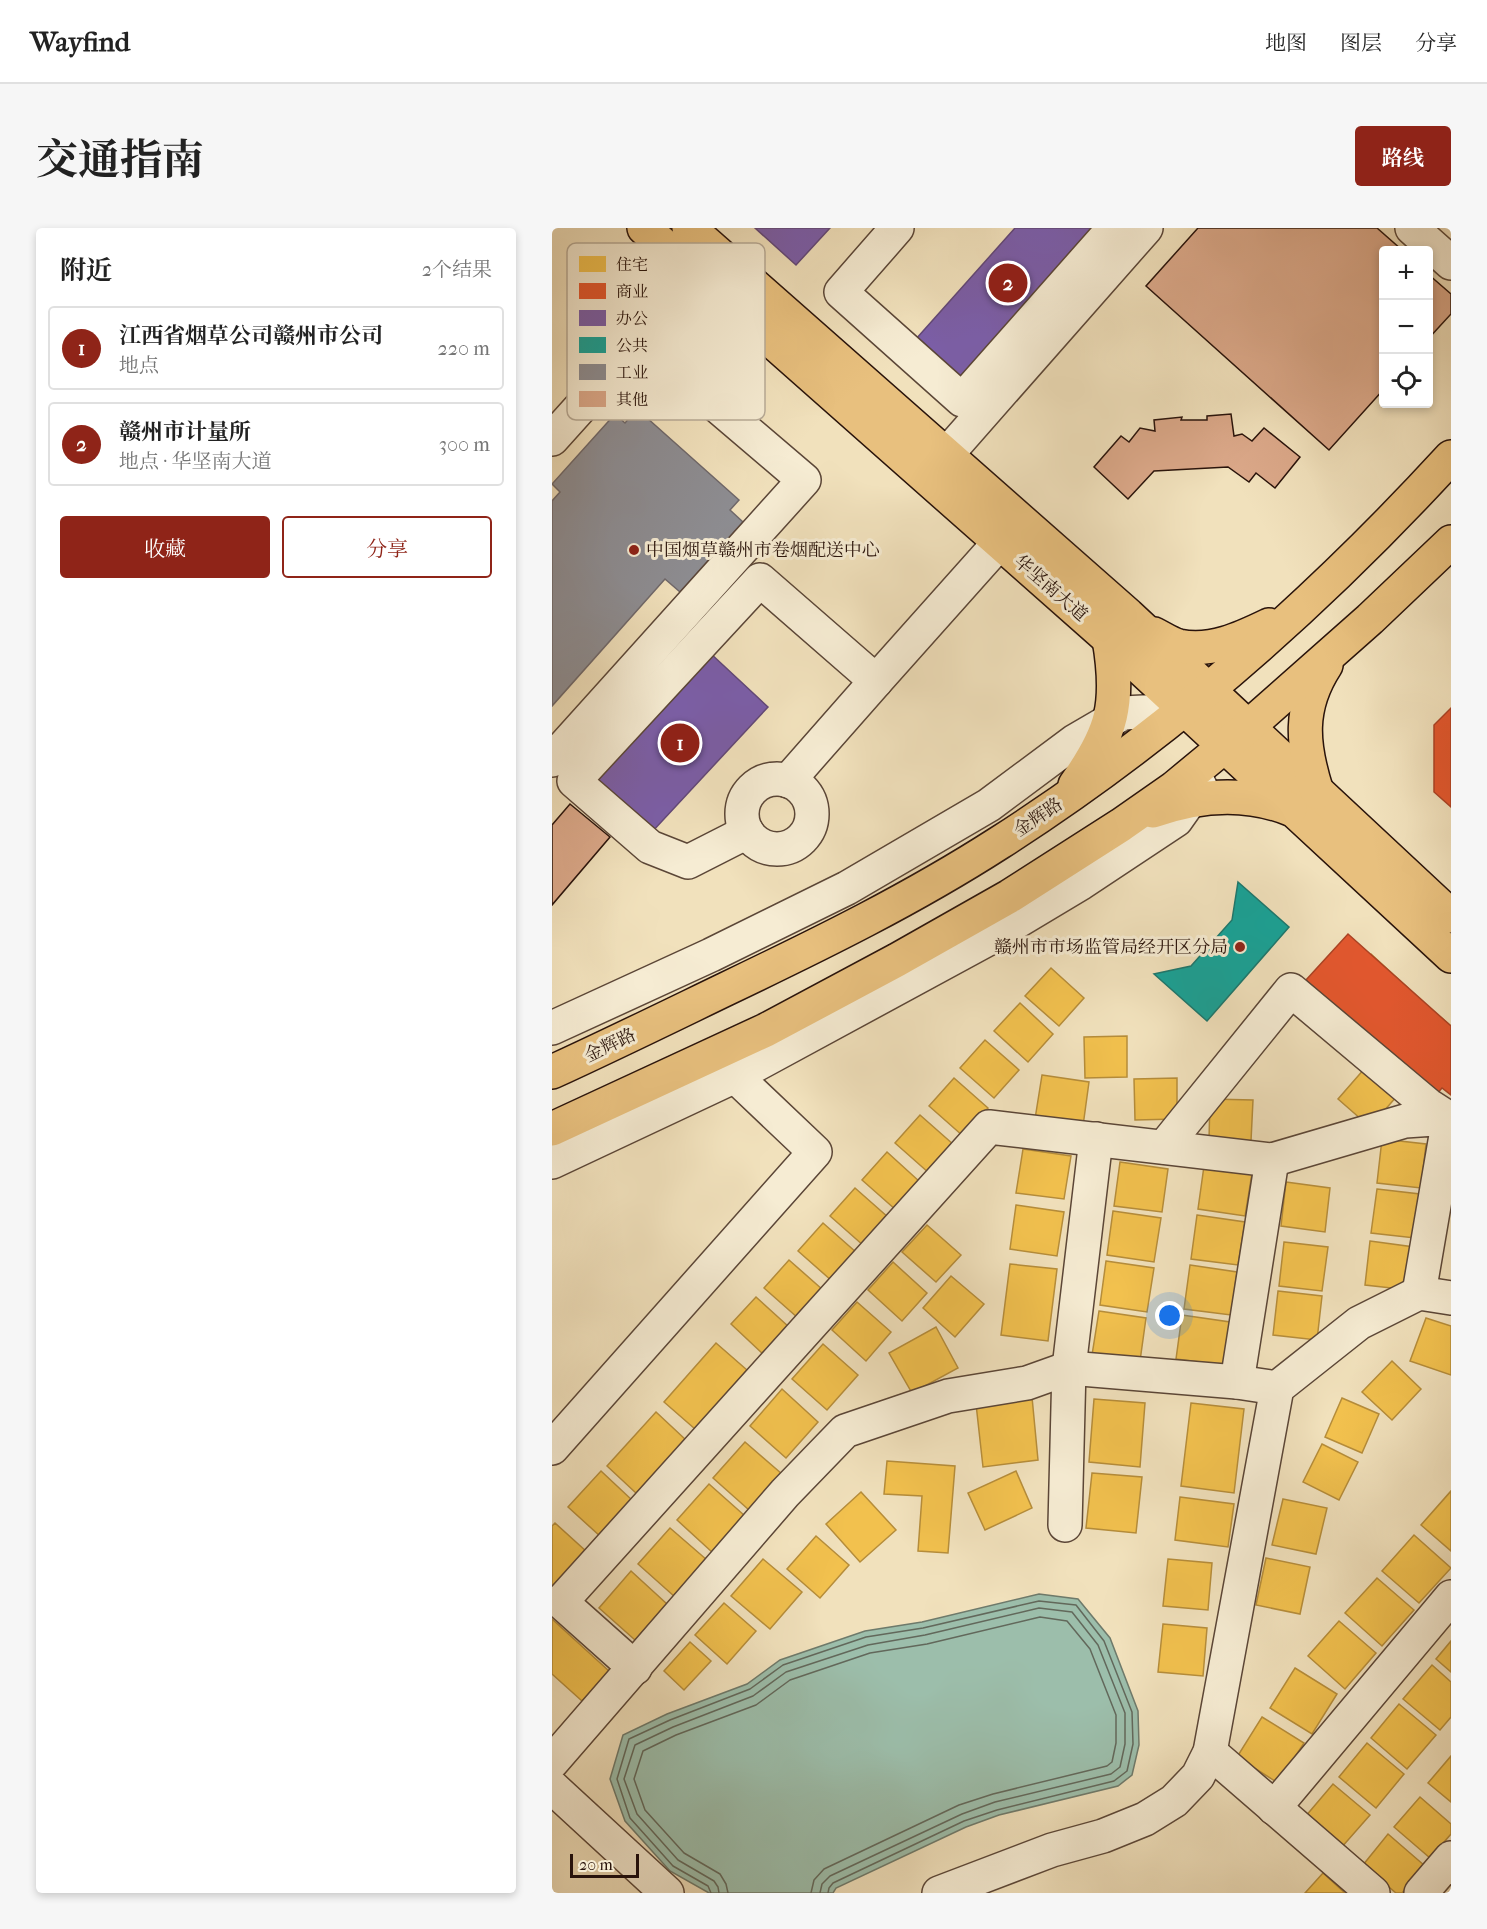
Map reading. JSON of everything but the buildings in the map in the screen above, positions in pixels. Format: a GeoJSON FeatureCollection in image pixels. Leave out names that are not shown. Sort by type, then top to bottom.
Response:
{"type":"FeatureCollection","features":[{"type":"Feature","properties":{"kind":"main road","name":"华坚南大道"},"geometry":{"type":"LineString","coordinates":[[644,228],[661,243]]}},
{"type":"Feature","properties":{"kind":"main road","name":"华坚南大道"},"geometry":{"type":"LineString","coordinates":[[689,228],[706,243]]}},
{"type":"Feature","properties":{"kind":"main road","name":"华坚南大道"},"geometry":{"type":"LineString","coordinates":[[765,295],[947,454],[1249,726],[1307,802],[1451,956]]}},
{"type":"Feature","properties":{"kind":"main road","name":"华坚南大道"},"geometry":{"type":"LineString","coordinates":[[765,336],[1109,639],[1225,748],[1307,802],[1451,916]]}},
{"type":"Feature","properties":{"kind":"main road","name":"金辉路"},"geometry":{"type":"LineString","coordinates":[[552,1072],[877,916],[999,844],[1112,766],[1210,690],[1303,608],[1451,457]]}},
{"type":"Feature","properties":{"kind":"main road"},"geometry":{"type":"LineString","coordinates":[[552,1129],[766,1030],[877,971],[1010,896],[1121,825],[1174,788],[1225,748],[1451,542]]}},
{"type":"Feature","properties":{"kind":"main road"},"geometry":{"type":"LineString","coordinates":[[1144,630],[1179,646],[1208,646],[1236,641],[1303,608]]}},
{"type":"Feature","properties":{"kind":"main road"},"geometry":{"type":"LineString","coordinates":[[1064,799],[1088,766],[1110,721],[1115,692],[1109,639]]}},
{"type":"Feature","properties":{"kind":"main road"},"geometry":{"type":"LineString","coordinates":[[1121,825],[1176,803],[1192,800],[1223,797],[1307,802],[1309,765],[1305,741],[1306,708],[1314,683],[1338,646]]}},
{"type":"Feature","properties":{"kind":"street"},"geometry":{"type":"LineString","coordinates":[[897,228],[841,292],[962,400],[1114,228]]}},
{"type":"Feature","properties":{"kind":"street"},"geometry":{"type":"LineString","coordinates":[[947,454],[1146,228]]}},
{"type":"Feature","properties":{"kind":"street"},"geometry":{"type":"LineString","coordinates":[[1412,228],[1451,263]]}},
{"type":"Feature","properties":{"kind":"street"},"geometry":{"type":"LineString","coordinates":[[552,439],[569,420]]}},
{"type":"Feature","properties":{"kind":"street"},"geometry":{"type":"LineString","coordinates":[[552,760],[804,480],[734,420]]}},
{"type":"Feature","properties":{"kind":"street"},"geometry":{"type":"LineString","coordinates":[[788,781],[1000,542]]}},
{"type":"Feature","properties":{"kind":"street"},"geometry":{"type":"LineString","coordinates":[[747,832],[688,862],[650,847],[574,781],[760,580],[876,681]]}},
{"type":"Feature","properties":{"kind":"street"},"geometry":{"type":"LineString","coordinates":[[552,1028],[711,955],[847,888],[989,805],[1075,741],[1124,713],[1185,710]]}},
{"type":"Feature","properties":{"kind":"street"},"geometry":{"type":"LineString","coordinates":[[552,1162],[735,1076],[986,940],[1081,883],[1176,820],[1192,800],[1225,748]]}},
{"type":"Feature","properties":{"kind":"street"},"geometry":{"type":"LineString","coordinates":[[777,779],[798,786],[806,795],[811,805],[810,827],[795,844],[776,849],[766,848],[757,843],[747,832],[742,817],[744,806],[748,795],[756,787],[766,781],[777,779]]}},
{"type":"Feature","properties":{"kind":"street"},"geometry":{"type":"LineString","coordinates":[[1164,1147],[1291,990],[1428,1105],[1450,1119]]}},
{"type":"Feature","properties":{"kind":"street"},"geometry":{"type":"LineString","coordinates":[[552,1448],[814,1152],[735,1076]]}},
{"type":"Feature","properties":{"kind":"street"},"geometry":{"type":"LineString","coordinates":[[635,1668],[561,1602],[989,1127],[1272,1160],[1405,1121],[1450,1119]]}},
{"type":"Feature","properties":{"kind":"street"},"geometry":{"type":"LineString","coordinates":[[939,1893],[1052,1850],[1103,1836],[1144,1819],[1174,1801],[1198,1776],[1210,1752],[1277,1388],[1359,1323],[1435,1296],[1450,1119]]}},
{"type":"Feature","properties":{"kind":"street"},"geometry":{"type":"LineString","coordinates":[[1065,1525],[1069,1368],[1096,1139]]}},
{"type":"Feature","properties":{"kind":"street"},"geometry":{"type":"LineString","coordinates":[[1237,1382],[1272,1160]]}},
{"type":"Feature","properties":{"kind":"street"},"geometry":{"type":"LineString","coordinates":[[552,1762],[785,1493],[845,1431],[948,1396],[1027,1383],[1069,1368],[1237,1382],[1277,1388]]}},
{"type":"Feature","properties":{"kind":"street"},"geometry":{"type":"LineString","coordinates":[[1274,1808],[1451,1598]]}},
{"type":"Feature","properties":{"kind":"street"},"geometry":{"type":"LineString","coordinates":[[1210,1752],[1373,1893]]}},
{"type":"Feature","properties":{"kind":"street"},"geometry":{"type":"LineString","coordinates":[[552,1786],[667,1893]]}},
{"type":"Feature","properties":{"kind":"street"},"geometry":{"type":"LineString","coordinates":[[1421,1893],[1451,1858]]}},
{"type":"Feature","properties":{"kind":"water"},"geometry":{"type":"Polygon","coordinates":[[[1039,1594],[1078,1599],[1110,1638],[1138,1711],[1139,1745],[1132,1775],[1118,1786],[999,1815],[966,1827],[836,1888],[833,1893],[709,1893],[670,1871],[625,1821],[610,1779],[623,1735],[667,1714],[747,1684],[780,1660],[865,1631],[922,1622],[1039,1594]]]}},
{"type":"Feature","properties":{"kind":"place","name":"赣州市计量所"},"geometry":{"type":"Point","coordinates":[1008,283]}},
{"type":"Feature","properties":{"kind":"place","name":"中国烟草赣州市卷烟配送中心"},"geometry":{"type":"Point","coordinates":[634,550]}},
{"type":"Feature","properties":{"kind":"place","name":"江西省烟草公司赣州市公司"},"geometry":{"type":"Point","coordinates":[680,743]}},
{"type":"Feature","properties":{"kind":"place","name":"赣州市市场监管局经开区分局"},"geometry":{"type":"Point","coordinates":[1240,947]}}]}
